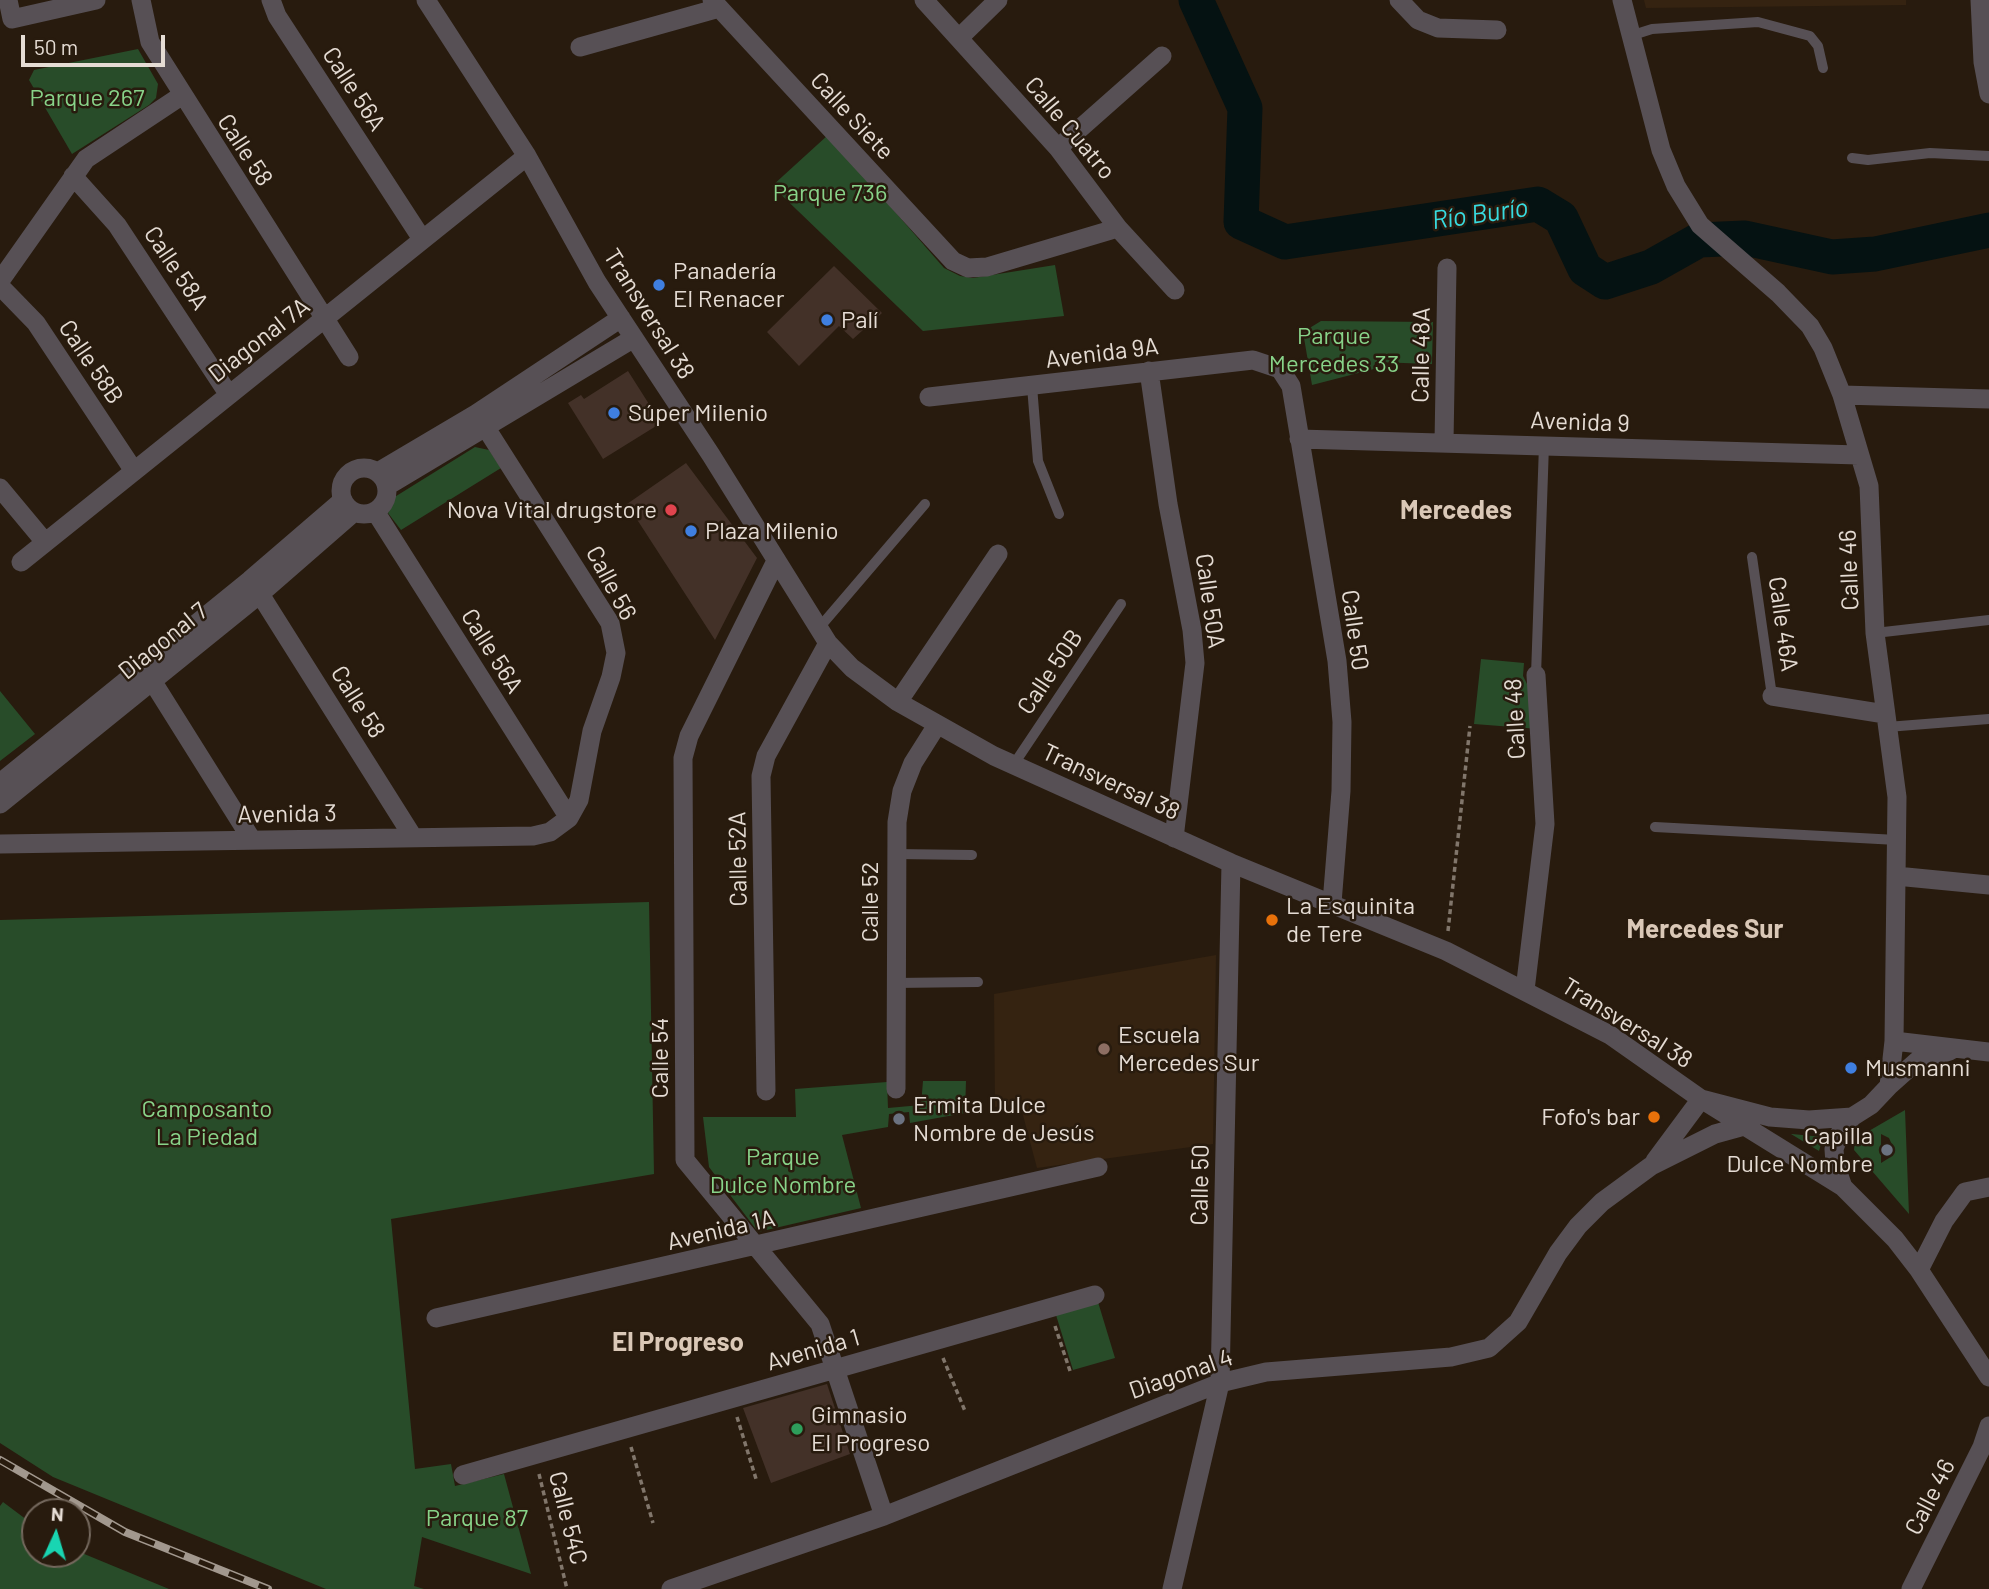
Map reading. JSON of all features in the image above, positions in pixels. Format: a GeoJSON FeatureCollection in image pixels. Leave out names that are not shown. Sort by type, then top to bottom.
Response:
{"type":"FeatureCollection","features":[{"type":"Feature","properties":{"kind":"street"},"geometry":{"type":"LineString","coordinates":[[8,0],[12,19],[96,0]]}},
{"type":"Feature","properties":{"kind":"street","name":"Calle 58"},"geometry":{"type":"LineString","coordinates":[[141,0],[149,42],[349,358]]}},
{"type":"Feature","properties":{"kind":"street","name":"Calle 56A"},"geometry":{"type":"LineString","coordinates":[[271,0],[277,16],[422,239]]}},
{"type":"Feature","properties":{"kind":"street","name":"Transversal 38"},"geometry":{"type":"LineString","coordinates":[[426,0],[527,156],[621,318],[711,455],[823,636],[852,668],[898,702],[1014,764],[1231,863],[1446,951],[1610,1035],[1702,1099],[1843,1186],[1895,1239],[1919,1269],[1989,1377]]}},
{"type":"Feature","properties":{"kind":"street","name":"Calle Cuatro"},"geometry":{"type":"LineString","coordinates":[[924,0],[1058,148],[1118,228],[1175,290]]}},
{"type":"Feature","properties":{"kind":"street"},"geometry":{"type":"LineString","coordinates":[[959,38],[998,0]]}},
{"type":"Feature","properties":{"kind":"street"},"geometry":{"type":"LineString","coordinates":[[1399,0],[1418,20],[1438,28],[1497,30]]}},
{"type":"Feature","properties":{"kind":"street","name":"Calle 46"},"geometry":{"type":"LineString","coordinates":[[1622,0],[1661,150],[1676,186],[1700,225],[1778,293],[1810,326],[1823,348],[1842,395],[1869,486],[1873,523],[1875,633],[1897,797],[1894,1041],[1889,1086]]}},
{"type":"Feature","properties":{"kind":"street"},"geometry":{"type":"LineString","coordinates":[[1980,0],[1980,40],[1989,93]]}},
{"type":"Feature","properties":{"kind":"street"},"geometry":{"type":"LineString","coordinates":[[580,47],[715,4]]}},
{"type":"Feature","properties":{"kind":"street","name":"Calle Siete"},"geometry":{"type":"LineString","coordinates":[[715,4],[953,261],[968,268],[986,267],[1118,228]]}},
{"type":"Feature","properties":{"kind":"street"},"geometry":{"type":"LineString","coordinates":[[1058,148],[1162,56]]}},
{"type":"Feature","properties":{"kind":"street"},"geometry":{"type":"LineString","coordinates":[[0,284],[86,159],[181,96]]}},
{"type":"Feature","properties":{"kind":"street","name":"Diagonal 7A"},"geometry":{"type":"LineString","coordinates":[[21,562],[527,156]]}},
{"type":"Feature","properties":{"kind":"street","name":"Calle 58A"},"geometry":{"type":"LineString","coordinates":[[73,176],[117,225],[229,395]]}},
{"type":"Feature","properties":{"kind":"street","name":"Calle 48A"},"geometry":{"type":"LineString","coordinates":[[1444,442],[1447,268]]}},
{"type":"Feature","properties":{"kind":"street","name":"Calle 58B"},"geometry":{"type":"LineString","coordinates":[[0,284],[36,323],[134,471]]}},
{"type":"Feature","properties":{"kind":"street","name":"Diagonal 7"},"geometry":{"type":"LineString","coordinates":[[481,421],[621,318]]}},
{"type":"Feature","properties":{"kind":"street","name":"Diagonal 7"},"geometry":{"type":"LineString","coordinates":[[0,804],[148,674],[255,587],[348,506],[342,487],[347,475],[365,468],[382,479],[481,421],[634,338]]}},
{"type":"Feature","properties":{"kind":"street","name":"Avenida 9A"},"geometry":{"type":"LineString","coordinates":[[929,397],[1253,360],[1280,369]]}},
{"type":"Feature","properties":{"kind":"street","name":"Calle 50"},"geometry":{"type":"LineString","coordinates":[[1280,369],[1291,386],[1337,661],[1342,722],[1341,791],[1332,903]]}},
{"type":"Feature","properties":{"kind":"street","name":"Calle 50A"},"geometry":{"type":"LineString","coordinates":[[1149,371],[1168,504],[1192,630],[1195,663],[1174,838]]}},
{"type":"Feature","properties":{"kind":"street"},"geometry":{"type":"LineString","coordinates":[[1842,395],[1989,399]]}},
{"type":"Feature","properties":{"kind":"street","name":"Calle 56"},"geometry":{"type":"LineString","coordinates":[[481,421],[610,623],[616,653],[611,677],[592,731],[579,800],[569,818]]}},
{"type":"Feature","properties":{"kind":"street","name":"Avenida 9"},"geometry":{"type":"LineString","coordinates":[[1299,439],[1860,455]]}},
{"type":"Feature","properties":{"kind":"street"},"geometry":{"type":"LineString","coordinates":[[348,506],[375,512],[387,498],[382,479]]}},
{"type":"Feature","properties":{"kind":"street"},"geometry":{"type":"LineString","coordinates":[[0,488],[45,542]]}},
{"type":"Feature","properties":{"kind":"street","name":"Calle 56A"},"geometry":{"type":"LineString","coordinates":[[375,512],[569,818]]}},
{"type":"Feature","properties":{"kind":"street"},"geometry":{"type":"LineString","coordinates":[[898,702],[998,554]]}},
{"type":"Feature","properties":{"kind":"street","name":"Calle 54"},"geometry":{"type":"LineString","coordinates":[[776,561],[689,736],[683,758],[685,1160],[754,1248],[820,1324],[884,1516]]}},
{"type":"Feature","properties":{"kind":"street","name":"Calle 58"},"geometry":{"type":"LineString","coordinates":[[255,587],[413,837]]}},
{"type":"Feature","properties":{"kind":"street","name":"Calle 52A"},"geometry":{"type":"LineString","coordinates":[[766,1091],[761,776],[766,756],[823,636]]}},
{"type":"Feature","properties":{"kind":"street"},"geometry":{"type":"LineString","coordinates":[[148,674],[251,840]]}},
{"type":"Feature","properties":{"kind":"street","name":"Diagonal 7"},"geometry":{"type":"LineString","coordinates":[[0,783],[148,674]]}},
{"type":"Feature","properties":{"kind":"street","name":"Calle 48"},"geometry":{"type":"LineString","coordinates":[[1525,990],[1545,824],[1536,675]]}},
{"type":"Feature","properties":{"kind":"street"},"geometry":{"type":"LineString","coordinates":[[1772,696],[1886,721]]}},
{"type":"Feature","properties":{"kind":"street","name":"Calle 52"},"geometry":{"type":"LineString","coordinates":[[896,1089],[894,854],[902,791],[913,763],[937,725]]}},
{"type":"Feature","properties":{"kind":"street","name":"Avenida 3"},"geometry":{"type":"LineString","coordinates":[[0,844],[533,836],[550,832],[569,818]]}},
{"type":"Feature","properties":{"kind":"street","name":"Calle 50"},"geometry":{"type":"LineString","coordinates":[[1172,1589],[1220,1383],[1231,863]]}},
{"type":"Feature","properties":{"kind":"street"},"geometry":{"type":"LineString","coordinates":[[1896,876],[1989,885]]}},
{"type":"Feature","properties":{"kind":"street"},"geometry":{"type":"LineString","coordinates":[[1894,1041],[1989,1052]]}},
{"type":"Feature","properties":{"kind":"street"},"geometry":{"type":"LineString","coordinates":[[1843,1186],[1835,1164],[1834,1149],[1840,1133],[1852,1117],[1871,1105],[1916,1062],[1931,1055],[1965,1048]]}},
{"type":"Feature","properties":{"kind":"street"},"geometry":{"type":"LineString","coordinates":[[1702,1099],[1770,1117],[1809,1121],[1852,1117]]}},
{"type":"Feature","properties":{"kind":"street","name":"Diagonal 4"},"geometry":{"type":"LineString","coordinates":[[1651,1166],[1702,1099]]}},
{"type":"Feature","properties":{"kind":"street","name":"Diagonal 4"},"geometry":{"type":"LineString","coordinates":[[671,1589],[884,1516],[1220,1383],[1266,1372],[1451,1357],[1489,1348],[1518,1322],[1578,1226],[1602,1202],[1651,1166],[1716,1134],[1744,1126]]}},
{"type":"Feature","properties":{"kind":"street","name":"Avenida 1A"},"geometry":{"type":"LineString","coordinates":[[436,1318],[754,1248],[1098,1167]]}},
{"type":"Feature","properties":{"kind":"street"},"geometry":{"type":"LineString","coordinates":[[1919,1269],[1944,1221],[1965,1192],[1989,1186]]}},
{"type":"Feature","properties":{"kind":"street","name":"Avenida 1"},"geometry":{"type":"LineString","coordinates":[[463,1475],[1095,1295]]}},
{"type":"Feature","properties":{"kind":"street","name":"Calle 46"},"geometry":{"type":"LineString","coordinates":[[1911,1589],[1982,1447],[1989,1426]]}},
{"type":"Feature","properties":{"kind":"lane"},"geometry":{"type":"LineString","coordinates":[[1630,36],[1652,29],[1758,22],[1810,36],[1818,46],[1823,68]]}},
{"type":"Feature","properties":{"kind":"lane"},"geometry":{"type":"LineString","coordinates":[[1852,158],[1868,160],[1930,153],[1989,156]]}},
{"type":"Feature","properties":{"kind":"lane"},"geometry":{"type":"LineString","coordinates":[[1032,386],[1038,461],[1059,514]]}},
{"type":"Feature","properties":{"kind":"lane","name":"Calle 48"},"geometry":{"type":"LineString","coordinates":[[1536,675],[1544,445]]}},
{"type":"Feature","properties":{"kind":"lane"},"geometry":{"type":"LineString","coordinates":[[823,636],[925,504]]}},
{"type":"Feature","properties":{"kind":"lane","name":"Calle 46A"},"geometry":{"type":"LineString","coordinates":[[1752,557],[1772,696]]}},
{"type":"Feature","properties":{"kind":"lane","name":"Calle 50B"},"geometry":{"type":"LineString","coordinates":[[1014,764],[1121,604]]}},
{"type":"Feature","properties":{"kind":"lane"},"geometry":{"type":"LineString","coordinates":[[1875,633],[1989,620]]}},
{"type":"Feature","properties":{"kind":"lane"},"geometry":{"type":"LineString","coordinates":[[1886,721],[1989,719]]}},
{"type":"Feature","properties":{"kind":"lane"},"geometry":{"type":"LineString","coordinates":[[1655,827],[1897,841]]}},
{"type":"Feature","properties":{"kind":"lane"},"geometry":{"type":"LineString","coordinates":[[894,854],[972,855]]}},
{"type":"Feature","properties":{"kind":"lane"},"geometry":{"type":"LineString","coordinates":[[895,983],[978,982]]}},
{"type":"Feature","properties":{"kind":"path"},"geometry":{"type":"LineString","coordinates":[[1446,951],[1470,726]]}},
{"type":"Feature","properties":{"kind":"path"},"geometry":{"type":"LineString","coordinates":[[1049,1308],[1070,1371]]}},
{"type":"Feature","properties":{"kind":"path"},"geometry":{"type":"LineString","coordinates":[[935,1340],[965,1411]]}},
{"type":"Feature","properties":{"kind":"path"},"geometry":{"type":"LineString","coordinates":[[731,1399],[757,1482]]}},
{"type":"Feature","properties":{"kind":"path"},"geometry":{"type":"LineString","coordinates":[[625,1429],[653,1523]]}},
{"type":"Feature","properties":{"kind":"path","name":"Calle 54C"},"geometry":{"type":"LineString","coordinates":[[534,1455],[567,1589]]}},
{"type":"Feature","properties":{"kind":"shaded area"},"geometry":{"type":"Polygon","coordinates":[[[1644,0],[1906,0],[1906,5],[1646,8],[1644,0]]]}},
{"type":"Feature","properties":{"kind":"shaded area","name":"Escuela Mercedes Sur"},"geometry":{"type":"Polygon","coordinates":[[[1216,955],[1213,1144],[1037,1168],[1020,1104],[995,1107],[994,994],[1216,955]]]}},
{"type":"Feature","properties":{"kind":"green space","name":"Parque 267"},"geometry":{"type":"Polygon","coordinates":[[[138,49],[158,84],[156,98],[72,154],[29,80],[34,70],[138,49]]]}},
{"type":"Feature","properties":{"kind":"green space","name":"Parque 736"},"geometry":{"type":"Polygon","coordinates":[[[828,135],[944,268],[960,276],[973,278],[1055,265],[1064,316],[923,331],[772,186],[828,135]]]}},
{"type":"Feature","properties":{"kind":"green space","name":"Parque Mercedes 33"},"geometry":{"type":"Polygon","coordinates":[[[1321,321],[1433,322],[1432,364],[1375,362],[1374,369],[1312,385],[1303,332],[1321,321]]]}},
{"type":"Feature","properties":{"kind":"green space"},"geometry":{"type":"Polygon","coordinates":[[[475,447],[489,450],[501,468],[401,530],[388,513],[393,498],[475,447]]]}},
{"type":"Feature","properties":{"kind":"green space"},"geometry":{"type":"Polygon","coordinates":[[[1481,659],[1524,663],[1523,676],[1538,706],[1539,729],[1474,724],[1481,659]]]}},
{"type":"Feature","properties":{"kind":"green space"},"geometry":{"type":"Polygon","coordinates":[[[0,691],[35,734],[0,761],[0,691]]]}},
{"type":"Feature","properties":{"kind":"green space","name":"Camposanto La Piedad"},"geometry":{"type":"Polygon","coordinates":[[[649,902],[654,1174],[391,1219],[415,1469],[451,1464],[455,1486],[504,1474],[531,1574],[422,1537],[414,1586],[424,1589],[326,1589],[53,1477],[0,1443],[0,920],[649,902]]]}},
{"type":"Feature","properties":{"kind":"green space","name":"Parque Dulce Nombre"},"geometry":{"type":"Polygon","coordinates":[[[923,1081],[966,1081],[965,1113],[910,1123],[909,1112],[889,1114],[888,1127],[842,1135],[861,1208],[758,1232],[709,1167],[703,1117],[796,1117],[795,1089],[887,1082],[888,1108],[921,1105],[923,1081]]]}},
{"type":"Feature","properties":{"kind":"green space"},"geometry":{"type":"Polygon","coordinates":[[[1905,1110],[1909,1214],[1854,1150],[1855,1139],[1905,1110]],[[1881,1134],[1881,1163],[1889,1158],[1893,1147],[1889,1138],[1881,1134]]]}},
{"type":"Feature","properties":{"kind":"green space"},"geometry":{"type":"Polygon","coordinates":[[[1791,1134],[1823,1137],[1819,1151],[1791,1134]]]}},
{"type":"Feature","properties":{"kind":"green space"},"geometry":{"type":"Polygon","coordinates":[[[1098,1302],[1115,1358],[1073,1370],[1056,1315],[1098,1302]]]}},
{"type":"Feature","properties":{"kind":"green space"},"geometry":{"type":"Polygon","coordinates":[[[3,1502],[21,1516],[21,1568],[91,1568],[91,1557],[169,1589],[0,1589],[0,1506],[3,1502]]]}},
{"type":"Feature","properties":{"kind":"building","name":"Palí"},"geometry":{"type":"Polygon","coordinates":[[[834,266],[882,313],[853,339],[839,326],[799,366],[767,332],[834,266]]]}},
{"type":"Feature","properties":{"kind":"building","name":"Súper Milenio"},"geometry":{"type":"Polygon","coordinates":[[[628,371],[661,423],[603,459],[568,403],[581,395],[584,399],[628,371]]]}},
{"type":"Feature","properties":{"kind":"building","name":"Plaza Milenio"},"geometry":{"type":"Polygon","coordinates":[[[686,463],[757,558],[715,640],[627,504],[686,463]]]}},
{"type":"Feature","properties":{"kind":"building","name":"Gimnasio El Progreso"},"geometry":{"type":"Polygon","coordinates":[[[827,1384],[850,1454],[771,1483],[743,1408],[827,1384]]]}},
{"type":"Feature","properties":{"kind":"waterway","name":"Río Burío"},"geometry":{"type":"LineString","coordinates":[[1196,0],[1245,108],[1241,222],[1285,242],[1538,204],[1561,218],[1585,269],[1605,282],[1651,267],[1699,240],[1745,238],[1832,257],[1875,254],[1989,230]]}},
{"type":"Feature","properties":{"kind":"railway"},"geometry":{"type":"LineString","coordinates":[[0,1460],[125,1532],[268,1589]]}},
{"type":"Feature","properties":{"kind":"place","name":"Panadería El Renacer"},"geometry":{"type":"Point","coordinates":[659,285]}},
{"type":"Feature","properties":{"kind":"place","name":"Palí"},"geometry":{"type":"Point","coordinates":[827,320]}},
{"type":"Feature","properties":{"kind":"place","name":"Súper Milenio"},"geometry":{"type":"Point","coordinates":[614,413]}},
{"type":"Feature","properties":{"kind":"place","name":"Nova Vital drugstore"},"geometry":{"type":"Point","coordinates":[671,510]}},
{"type":"Feature","properties":{"kind":"place","name":"Plaza Milenio"},"geometry":{"type":"Point","coordinates":[691,531]}},
{"type":"Feature","properties":{"kind":"place","name":"La Esquinita de Tere"},"geometry":{"type":"Point","coordinates":[1272,920]}},
{"type":"Feature","properties":{"kind":"place","name":"Escuela Mercedes Sur"},"geometry":{"type":"Point","coordinates":[1104,1049]}},
{"type":"Feature","properties":{"kind":"place","name":"Musmanni"},"geometry":{"type":"Point","coordinates":[1851,1068]}},
{"type":"Feature","properties":{"kind":"place","name":"Fofo's bar"},"geometry":{"type":"Point","coordinates":[1654,1117]}},
{"type":"Feature","properties":{"kind":"place","name":"Ermita Dulce Nombre de Jesús"},"geometry":{"type":"Point","coordinates":[899,1119]}},
{"type":"Feature","properties":{"kind":"place","name":"Capilla Dulce Nombre"},"geometry":{"type":"Point","coordinates":[1887,1150]}},
{"type":"Feature","properties":{"kind":"place","name":"Gimnasio El Progreso"},"geometry":{"type":"Point","coordinates":[797,1429]}},
{"type":"Feature","properties":{"kind":"district","name":"Mercedes"},"geometry":{"type":"Point","coordinates":[1456,510]}},
{"type":"Feature","properties":{"kind":"district","name":"Mercedes Sur"},"geometry":{"type":"Point","coordinates":[1705,929]}},
{"type":"Feature","properties":{"kind":"district","name":"El Progreso"},"geometry":{"type":"Point","coordinates":[678,1342]}},
{"type":"Feature","properties":{"kind":"park label","name":"Parque 87"},"geometry":{"type":"Point","coordinates":[477,1518]}}]}
